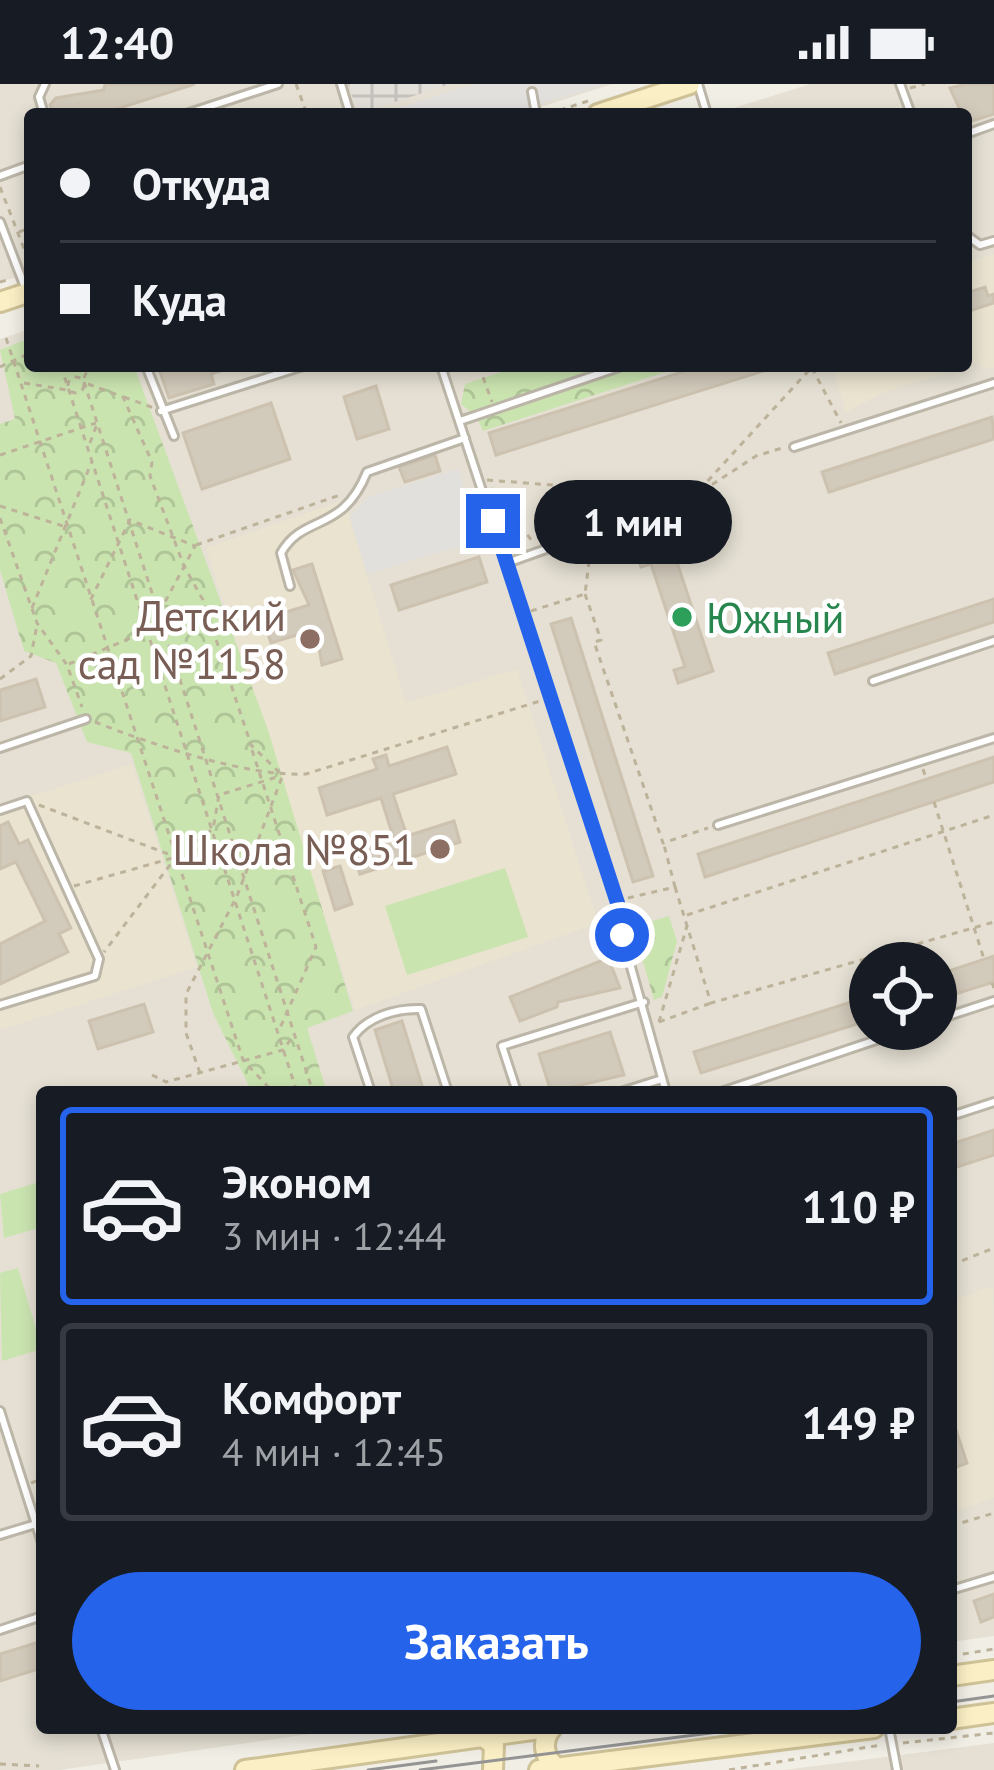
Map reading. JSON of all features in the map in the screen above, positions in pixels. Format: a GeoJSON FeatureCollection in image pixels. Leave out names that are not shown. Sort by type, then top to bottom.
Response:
{"type":"FeatureCollection","features":[{"type":"Feature","properties":{"kind":"main road"},"geometry":{"type":"LineString","coordinates":[[617,108],[694,84]]}},
{"type":"Feature","properties":{"kind":"main road"},"geometry":{"type":"LineString","coordinates":[[957,1675],[994,1670]]}},
{"type":"Feature","properties":{"kind":"main road"},"geometry":{"type":"LineString","coordinates":[[957,1718],[994,1713]]}},
{"type":"Feature","properties":{"kind":"main road"},"geometry":{"type":"LineString","coordinates":[[245,1770],[480,1734],[494,1745],[494,1770]]}},
{"type":"Feature","properties":{"kind":"main road"},"geometry":{"type":"LineString","coordinates":[[547,1734],[548,1769],[603,1767],[832,1734]]}},
{"type":"Feature","properties":{"kind":"lane"},"geometry":{"type":"LineString","coordinates":[[204,108],[278,84]]}},
{"type":"Feature","properties":{"kind":"lane"},"geometry":{"type":"LineString","coordinates":[[532,92],[535,108]]}},
{"type":"Feature","properties":{"kind":"lane"},"geometry":{"type":"LineString","coordinates":[[0,222],[24,283]]}},
{"type":"Feature","properties":{"kind":"lane"},"geometry":{"type":"LineString","coordinates":[[148,372],[174,436]]}},
{"type":"Feature","properties":{"kind":"lane"},"geometry":{"type":"LineString","coordinates":[[161,411],[284,372]]}},
{"type":"Feature","properties":{"kind":"lane"},"geometry":{"type":"LineString","coordinates":[[443,372],[617,900],[664,1086]]}},
{"type":"Feature","properties":{"kind":"lane"},"geometry":{"type":"LineString","coordinates":[[460,421],[604,372]]}},
{"type":"Feature","properties":{"kind":"lane"},"geometry":{"type":"LineString","coordinates":[[794,447],[994,383]]}},
{"type":"Feature","properties":{"kind":"lane"},"geometry":{"type":"LineString","coordinates":[[290,586],[281,553],[288,541],[347,510],[368,472],[465,438]]}},
{"type":"Feature","properties":{"kind":"lane"},"geometry":{"type":"LineString","coordinates":[[507,563],[633,518]]}},
{"type":"Feature","properties":{"kind":"lane"},"geometry":{"type":"LineString","coordinates":[[873,681],[994,640]]}},
{"type":"Feature","properties":{"kind":"lane"},"geometry":{"type":"LineString","coordinates":[[0,748],[86,719]]}},
{"type":"Feature","properties":{"kind":"lane"},"geometry":{"type":"LineString","coordinates":[[718,825],[994,738]]}},
{"type":"Feature","properties":{"kind":"lane"},"geometry":{"type":"LineString","coordinates":[[0,810],[28,801],[99,959],[95,976],[0,1005]]}},
{"type":"Feature","properties":{"kind":"lane"},"geometry":{"type":"LineString","coordinates":[[957,1013],[994,1001]]}},
{"type":"Feature","properties":{"kind":"lane"},"geometry":{"type":"LineString","coordinates":[[515,1086],[502,1046],[644,1002]]}},
{"type":"Feature","properties":{"kind":"lane"},"geometry":{"type":"LineString","coordinates":[[369,1086],[353,1037],[362,1023],[406,1008],[421,1009],[446,1086]]}},
{"type":"Feature","properties":{"kind":"lane"},"geometry":{"type":"LineString","coordinates":[[739,1086],[849,1049]]}},
{"type":"Feature","properties":{"kind":"lane"},"geometry":{"type":"LineString","coordinates":[[640,1086],[662,1079]]}},
{"type":"Feature","properties":{"kind":"lane"},"geometry":{"type":"LineString","coordinates":[[957,1114],[994,1102]]}},
{"type":"Feature","properties":{"kind":"lane"},"geometry":{"type":"LineString","coordinates":[[0,1412],[36,1524],[0,1535]]}},
{"type":"Feature","properties":{"kind":"lane"},"geometry":{"type":"LineString","coordinates":[[957,1588],[994,1577]]}},
{"type":"Feature","properties":{"kind":"lane"},"geometry":{"type":"LineString","coordinates":[[0,1630],[36,1618]]}},
{"type":"Feature","properties":{"kind":"lane"},"geometry":{"type":"LineString","coordinates":[[103,1734],[115,1770]]}},
{"type":"Feature","properties":{"kind":"lane"},"geometry":{"type":"LineString","coordinates":[[890,1734],[897,1770]]}},
{"type":"Feature","properties":{"kind":"path"},"geometry":{"type":"LineString","coordinates":[[901,87],[925,84]]}},
{"type":"Feature","properties":{"kind":"path"},"geometry":{"type":"LineString","coordinates":[[0,186],[24,248]]}},
{"type":"Feature","properties":{"kind":"path"},"geometry":{"type":"LineString","coordinates":[[6,338],[243,1060],[267,1086]]}},
{"type":"Feature","properties":{"kind":"path"},"geometry":{"type":"LineString","coordinates":[[0,368],[24,357]]}},
{"type":"Feature","properties":{"kind":"path"},"geometry":{"type":"LineString","coordinates":[[63,372],[151,630],[295,1086]]}},
{"type":"Feature","properties":{"kind":"path"},"geometry":{"type":"LineString","coordinates":[[20,382],[80,392],[86,372]]}},
{"type":"Feature","properties":{"kind":"path"},"geometry":{"type":"LineString","coordinates":[[480,372],[494,409]]}},
{"type":"Feature","properties":{"kind":"path"},"geometry":{"type":"LineString","coordinates":[[694,496],[806,372]]}},
{"type":"Feature","properties":{"kind":"path"},"geometry":{"type":"LineString","coordinates":[[814,372],[845,430]]}},
{"type":"Feature","properties":{"kind":"path"},"geometry":{"type":"LineString","coordinates":[[69,389],[74,376],[161,411]]}},
{"type":"Feature","properties":{"kind":"path"},"geometry":{"type":"LineString","coordinates":[[84,381],[311,1086]]}},
{"type":"Feature","properties":{"kind":"path"},"geometry":{"type":"LineString","coordinates":[[123,397],[152,462],[150,476],[172,536],[203,600],[316,947],[279,1030]]}},
{"type":"Feature","properties":{"kind":"path"},"geometry":{"type":"LineString","coordinates":[[0,455],[42,445],[98,422]]}},
{"type":"Feature","properties":{"kind":"path"},"geometry":{"type":"LineString","coordinates":[[88,446],[98,422]]}},
{"type":"Feature","properties":{"kind":"path"},"geometry":{"type":"LineString","coordinates":[[633,518],[694,496],[756,456],[794,447]]}},
{"type":"Feature","properties":{"kind":"path"},"geometry":{"type":"LineString","coordinates":[[32,609],[93,460]]}},
{"type":"Feature","properties":{"kind":"path"},"geometry":{"type":"LineString","coordinates":[[479,479],[694,496]]}},
{"type":"Feature","properties":{"kind":"path"},"geometry":{"type":"LineString","coordinates":[[130,520],[194,545],[361,488]]}},
{"type":"Feature","properties":{"kind":"path"},"geometry":{"type":"LineString","coordinates":[[501,500],[540,551]]}},
{"type":"Feature","properties":{"kind":"path"},"geometry":{"type":"LineString","coordinates":[[0,506],[68,527]]}},
{"type":"Feature","properties":{"kind":"path"},"geometry":{"type":"LineString","coordinates":[[0,518],[37,623],[67,665],[86,719],[190,754],[283,775]]}},
{"type":"Feature","properties":{"kind":"path"},"geometry":{"type":"LineString","coordinates":[[90,601],[130,520]]}},
{"type":"Feature","properties":{"kind":"path"},"geometry":{"type":"LineString","coordinates":[[593,532],[585,593],[601,640],[594,642],[663,843],[711,1003]]}},
{"type":"Feature","properties":{"kind":"path"},"geometry":{"type":"LineString","coordinates":[[67,665],[104,645],[151,630],[194,545]]}},
{"type":"Feature","properties":{"kind":"path"},"geometry":{"type":"LineString","coordinates":[[523,614],[585,593]]}},
{"type":"Feature","properties":{"kind":"path"},"geometry":{"type":"LineString","coordinates":[[0,679],[31,656],[37,623]]}},
{"type":"Feature","properties":{"kind":"path"},"geometry":{"type":"LineString","coordinates":[[157,652],[171,650]]}},
{"type":"Feature","properties":{"kind":"path"},"geometry":{"type":"LineString","coordinates":[[219,795],[283,775],[306,774],[551,698]]}},
{"type":"Feature","properties":{"kind":"path"},"geometry":{"type":"LineString","coordinates":[[251,745],[283,775]]}},
{"type":"Feature","properties":{"kind":"path"},"geometry":{"type":"LineString","coordinates":[[200,1072],[184,1017],[186,994],[237,896],[283,775]]}},
{"type":"Feature","properties":{"kind":"path"},"geometry":{"type":"LineString","coordinates":[[99,959],[176,857],[213,829],[219,795]]}},
{"type":"Feature","properties":{"kind":"path"},"geometry":{"type":"LineString","coordinates":[[28,801],[176,857]]}},
{"type":"Feature","properties":{"kind":"path"},"geometry":{"type":"LineString","coordinates":[[934,802],[984,959]]}},
{"type":"Feature","properties":{"kind":"path"},"geometry":{"type":"LineString","coordinates":[[685,916],[994,815]]}},
{"type":"Feature","properties":{"kind":"path"},"geometry":{"type":"LineString","coordinates":[[663,843],[718,825]]}},
{"type":"Feature","properties":{"kind":"path"},"geometry":{"type":"LineString","coordinates":[[67,889],[176,857]]}},
{"type":"Feature","properties":{"kind":"path"},"geometry":{"type":"LineString","coordinates":[[617,900],[675,887]]}},
{"type":"Feature","properties":{"kind":"path"},"geometry":{"type":"LineString","coordinates":[[646,1027],[711,1003],[994,922]]}},
{"type":"Feature","properties":{"kind":"path"},"geometry":{"type":"LineString","coordinates":[[659,1022],[687,924]]}},
{"type":"Feature","properties":{"kind":"path"},"geometry":{"type":"LineString","coordinates":[[152,1075],[166,1082],[284,1049],[294,1034]]}},
{"type":"Feature","properties":{"kind":"path"},"geometry":{"type":"LineString","coordinates":[[957,1262],[994,1249]]}},
{"type":"Feature","properties":{"kind":"path"},"geometry":{"type":"LineString","coordinates":[[957,1524],[994,1513]]}},
{"type":"Feature","properties":{"kind":"path"},"geometry":{"type":"LineString","coordinates":[[957,1655],[994,1649]]}},
{"type":"Feature","properties":{"kind":"path"},"geometry":{"type":"LineString","coordinates":[[729,1770],[994,1733]]}},
{"type":"Feature","properties":{"kind":"path"},"geometry":{"type":"LineString","coordinates":[[0,1764],[39,1766]]}},
{"type":"Feature","properties":{"kind":"shaded area"},"geometry":{"type":"Polygon","coordinates":[[[0,84],[612,84],[538,108],[24,108],[24,275],[0,282],[0,84]]]}},
{"type":"Feature","properties":{"kind":"shaded area"},"geometry":{"type":"Polygon","coordinates":[[[348,84],[450,84],[376,108],[356,108],[348,84]]]}},
{"type":"Feature","properties":{"kind":"shaded area"},"geometry":{"type":"Polygon","coordinates":[[[473,84],[604,84],[529,108],[399,108],[473,84]]]}},
{"type":"Feature","properties":{"kind":"shaded area"},"geometry":{"type":"Polygon","coordinates":[[[810,84],[994,84],[994,1636],[957,1641],[957,1086],[36,1086],[36,1734],[309,1734],[59,1770],[0,1770],[0,339],[24,331],[24,372],[972,372],[972,108],[734,108],[810,84]]]}},
{"type":"Feature","properties":{"kind":"shaded area"},"geometry":{"type":"Polygon","coordinates":[[[994,254],[994,367],[983,370],[979,362],[972,364],[972,261],[994,254]]]}},
{"type":"Feature","properties":{"kind":"shaded area"},"geometry":{"type":"Polygon","coordinates":[[[834,372],[948,372],[883,393],[846,412],[834,372]]]}},
{"type":"Feature","properties":{"kind":"shaded area"},"geometry":{"type":"Polygon","coordinates":[[[458,469],[480,540],[367,574],[350,517],[368,497],[458,469]]]}},
{"type":"Feature","properties":{"kind":"shaded area","name":"Школа №851"},"geometry":{"type":"Polygon","coordinates":[[[344,500],[406,703],[517,669],[598,923],[355,1010],[206,548],[344,500]]]}},
{"type":"Feature","properties":{"kind":"shaded area","name":"Школа №851"},"geometry":{"type":"Polygon","coordinates":[[[132,764],[197,967],[0,1030],[0,806],[132,764]]]}},
{"type":"Feature","properties":{"kind":"shaded area"},"geometry":{"type":"Polygon","coordinates":[[[993,1286],[994,1497],[957,1511],[957,1299],[993,1286]]]}},
{"type":"Feature","properties":{"kind":"shaded area"},"geometry":{"type":"Polygon","coordinates":[[[994,1743],[994,1770],[784,1770],[994,1743]]]}},
{"type":"Feature","properties":{"kind":"green space"},"geometry":{"type":"Polygon","coordinates":[[[24,340],[24,372],[136,372],[268,730],[353,1011],[307,1028],[325,1086],[249,1086],[213,1013],[131,753],[87,742],[56,663],[24,651],[0,570],[0,424],[15,419],[0,350],[24,340]]]}},
{"type":"Feature","properties":{"kind":"green space"},"geometry":{"type":"Polygon","coordinates":[[[501,372],[665,372],[483,431],[476,416],[461,404],[465,384],[501,372]]]}},
{"type":"Feature","properties":{"kind":"green space"},"geometry":{"type":"Polygon","coordinates":[[[505,868],[528,937],[407,975],[385,906],[505,868]]]}},
{"type":"Feature","properties":{"kind":"green space"},"geometry":{"type":"Polygon","coordinates":[[[669,916],[677,941],[662,997],[654,1000],[633,927],[669,916]]]}},
{"type":"Feature","properties":{"kind":"green space"},"geometry":{"type":"Polygon","coordinates":[[[36,1183],[36,1229],[4,1238],[0,1194],[36,1183]]]}},
{"type":"Feature","properties":{"kind":"green space"},"geometry":{"type":"Polygon","coordinates":[[[18,1268],[36,1329],[36,1351],[2,1361],[0,1273],[18,1268]]]}},
{"type":"Feature","properties":{"kind":"building"},"geometry":{"type":"Polygon","coordinates":[[[105,84],[195,84],[120,108],[50,105],[56,98],[104,90],[105,84]]]}},
{"type":"Feature","properties":{"kind":"building"},"geometry":{"type":"Polygon","coordinates":[[[994,84],[994,114],[972,121],[972,108],[959,108],[950,88],[994,84]]]}},
{"type":"Feature","properties":{"kind":"building"},"geometry":{"type":"Polygon","coordinates":[[[985,287],[988,296],[994,294],[994,303],[972,310],[972,291],[985,287]]]}},
{"type":"Feature","properties":{"kind":"building"},"geometry":{"type":"Polygon","coordinates":[[[160,372],[217,372],[211,374],[214,384],[169,398],[160,372]]]}},
{"type":"Feature","properties":{"kind":"building"},"geometry":{"type":"Polygon","coordinates":[[[682,372],[760,372],[496,455],[489,433],[682,372]]]}},
{"type":"Feature","properties":{"kind":"building"},"geometry":{"type":"Polygon","coordinates":[[[376,386],[389,429],[357,439],[344,397],[376,386]]]}},
{"type":"Feature","properties":{"kind":"building"},"geometry":{"type":"Polygon","coordinates":[[[271,403],[290,459],[202,489],[183,433],[271,403]]]}},
{"type":"Feature","properties":{"kind":"building"},"geometry":{"type":"Polygon","coordinates":[[[992,417],[994,439],[829,492],[822,472],[992,417]]]}},
{"type":"Feature","properties":{"kind":"building"},"geometry":{"type":"Polygon","coordinates":[[[435,455],[440,471],[405,482],[399,467],[435,455]]]}},
{"type":"Feature","properties":{"kind":"building","name":"Южный"},"geometry":{"type":"Polygon","coordinates":[[[671,544],[713,671],[678,683],[674,670],[685,667],[651,564],[641,567],[637,555],[671,544]]]}},
{"type":"Feature","properties":{"kind":"building"},"geometry":{"type":"Polygon","coordinates":[[[479,557],[487,582],[399,610],[391,585],[479,557]]]}},
{"type":"Feature","properties":{"kind":"building"},"geometry":{"type":"Polygon","coordinates":[[[312,564],[342,659],[322,665],[316,629],[271,643],[263,619],[309,605],[293,570],[312,564]]]}},
{"type":"Feature","properties":{"kind":"building"},"geometry":{"type":"Polygon","coordinates":[[[994,599],[994,622],[835,674],[828,653],[994,599]]]}},
{"type":"Feature","properties":{"kind":"building"},"geometry":{"type":"Polygon","coordinates":[[[571,618],[653,876],[633,882],[551,624],[571,618]]]}},
{"type":"Feature","properties":{"kind":"building"},"geometry":{"type":"Polygon","coordinates":[[[36,679],[45,707],[0,721],[0,690],[36,679]]]}},
{"type":"Feature","properties":{"kind":"building"},"geometry":{"type":"Polygon","coordinates":[[[447,747],[456,774],[393,794],[407,836],[454,821],[460,842],[360,874],[353,853],[394,840],[381,798],[327,815],[319,788],[377,769],[373,759],[386,755],[389,766],[447,747]]]}},
{"type":"Feature","properties":{"kind":"building"},"geometry":{"type":"Polygon","coordinates":[[[994,757],[994,782],[705,877],[698,854],[994,757]]]}},
{"type":"Feature","properties":{"kind":"building"},"geometry":{"type":"Polygon","coordinates":[[[8,822],[19,844],[28,840],[71,928],[59,934],[68,952],[0,984],[0,944],[45,921],[16,862],[0,869],[0,826],[8,822]]]}},
{"type":"Feature","properties":{"kind":"building"},"geometry":{"type":"Polygon","coordinates":[[[340,866],[352,904],[335,910],[323,871],[340,866]]]}},
{"type":"Feature","properties":{"kind":"building"},"geometry":{"type":"Polygon","coordinates":[[[994,956],[994,982],[957,993],[957,968],[994,956]]]}},
{"type":"Feature","properties":{"kind":"building"},"geometry":{"type":"Polygon","coordinates":[[[608,958],[620,988],[558,1002],[557,1007],[520,1021],[510,997],[608,958]]]}},
{"type":"Feature","properties":{"kind":"building"},"geometry":{"type":"Polygon","coordinates":[[[849,1003],[849,1027],[701,1073],[694,1052],[849,1003]]]}},
{"type":"Feature","properties":{"kind":"building"},"geometry":{"type":"Polygon","coordinates":[[[144,1004],[153,1032],[98,1049],[89,1021],[144,1004]]]}},
{"type":"Feature","properties":{"kind":"building"},"geometry":{"type":"Polygon","coordinates":[[[402,1021],[422,1086],[392,1086],[375,1030],[402,1021]]]}},
{"type":"Feature","properties":{"kind":"building"},"geometry":{"type":"Polygon","coordinates":[[[610,1032],[624,1075],[577,1086],[549,1086],[539,1054],[610,1032]]]}},
{"type":"Feature","properties":{"kind":"building"},"geometry":{"type":"Polygon","coordinates":[[[994,1130],[994,1155],[957,1167],[957,1142],[994,1130]]]}},
{"type":"Feature","properties":{"kind":"building"},"geometry":{"type":"Polygon","coordinates":[[[957,1433],[967,1463],[957,1467],[957,1433]]]}},
{"type":"Feature","properties":{"kind":"building"},"geometry":{"type":"Polygon","coordinates":[[[994,1594],[994,1617],[981,1622],[974,1601],[994,1594]]]}},
{"type":"Feature","properties":{"kind":"building"},"geometry":{"type":"Polygon","coordinates":[[[36,1643],[36,1670],[0,1681],[0,1654],[36,1643]]]}},
{"type":"Feature","properties":{"kind":"tram line"},"geometry":{"type":"LineString","coordinates":[[957,1701],[994,1696]]}},
{"type":"Feature","properties":{"kind":"tram line"},"geometry":{"type":"LineString","coordinates":[[420,1770],[703,1734]]}},
{"type":"Feature","properties":{"kind":"tram line"},"geometry":{"type":"LineString","coordinates":[[368,1770],[436,1761]]}},
{"type":"Feature","properties":{"kind":"place","name":"Южный"},"geometry":{"type":"Point","coordinates":[682,617]}},
{"type":"Feature","properties":{"kind":"place","name":"Детский сад №1158"},"geometry":{"type":"Point","coordinates":[310,639]}},
{"type":"Feature","properties":{"kind":"place","name":"Школа №851"},"geometry":{"type":"Point","coordinates":[440,849]}},
{"type":"Feature","properties":{"kind":"route"},"geometry":{"type":"LineString","coordinates":[[493,521],[626,929],[622,935]]}}]}
